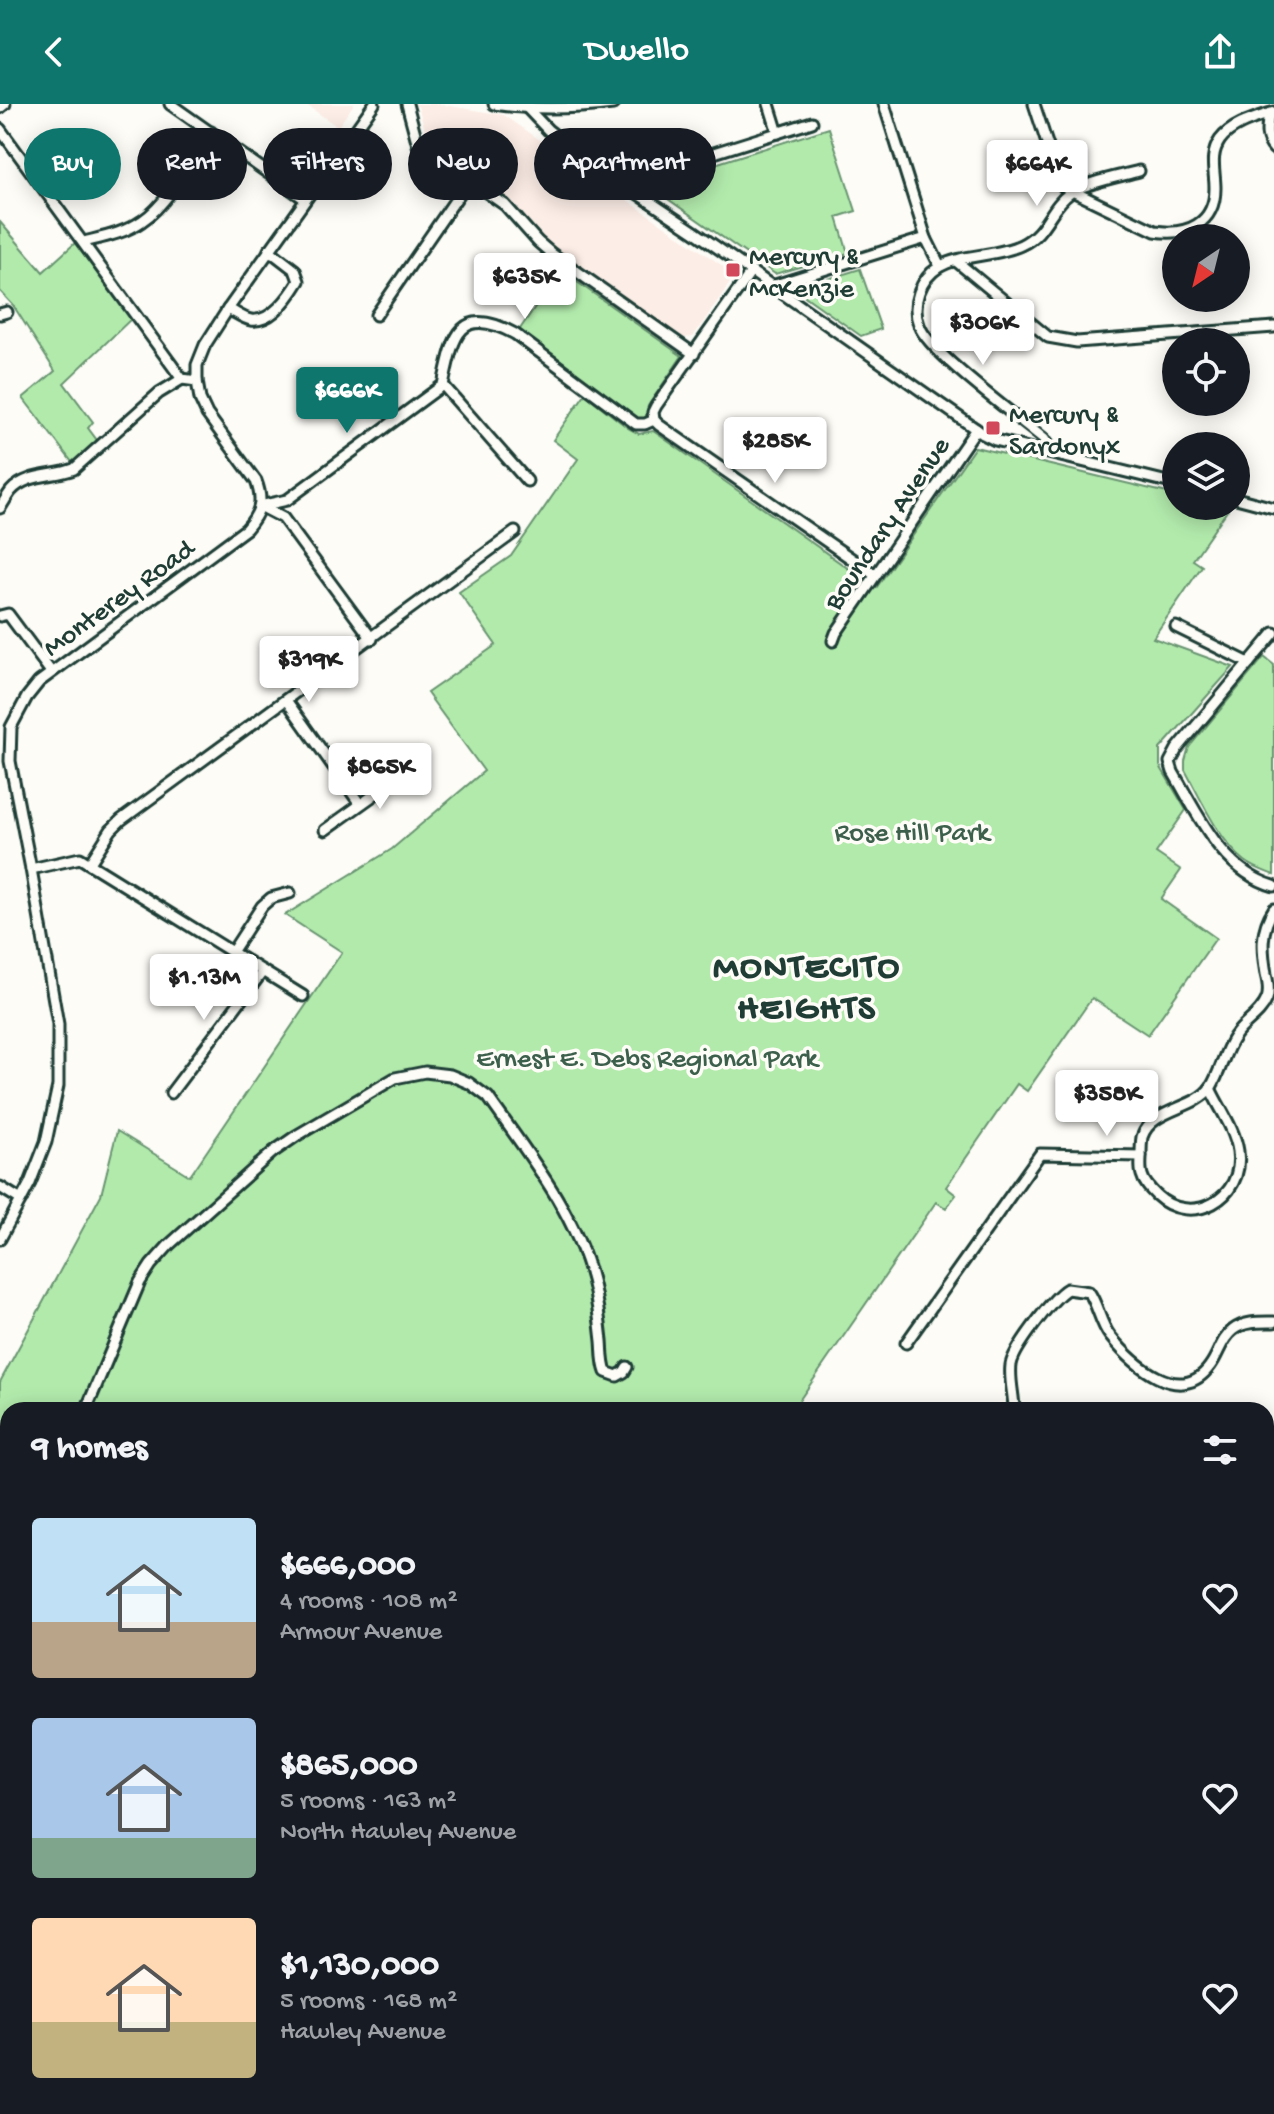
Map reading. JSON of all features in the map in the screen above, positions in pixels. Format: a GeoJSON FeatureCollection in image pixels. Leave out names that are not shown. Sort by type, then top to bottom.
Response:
{"type":"FeatureCollection","features":[{"type":"Feature","properties":{"kind":"street"},"geometry":{"type":"LineString","coordinates":[[0,108],[5,104]]}},
{"type":"Feature","properties":{"kind":"street"},"geometry":{"type":"LineString","coordinates":[[170,104],[205,128]]}},
{"type":"Feature","properties":{"kind":"street"},"geometry":{"type":"LineString","coordinates":[[357,128],[374,104]]}},
{"type":"Feature","properties":{"kind":"street"},"geometry":{"type":"LineString","coordinates":[[407,104],[413,128]]}},
{"type":"Feature","properties":{"kind":"street"},"geometry":{"type":"LineString","coordinates":[[494,104],[558,110],[613,104]]}},
{"type":"Feature","properties":{"kind":"street"},"geometry":{"type":"LineString","coordinates":[[769,104],[778,133]]}},
{"type":"Feature","properties":{"kind":"street"},"geometry":{"type":"LineString","coordinates":[[884,104],[926,238],[940,266]]}},
{"type":"Feature","properties":{"kind":"street"},"geometry":{"type":"LineString","coordinates":[[1034,104],[1064,187],[1155,231],[1171,234],[1196,227],[1212,205],[1215,190],[1213,157],[1222,137],[1234,128],[1272,115]]}},
{"type":"Feature","properties":{"kind":"street"},"geometry":{"type":"LineString","coordinates":[[528,109],[546,128]]}},
{"type":"Feature","properties":{"kind":"street"},"geometry":{"type":"LineString","coordinates":[[1272,115],[1266,132],[1274,149]]}},
{"type":"Feature","properties":{"kind":"street"},"geometry":{"type":"LineString","coordinates":[[716,152],[812,122]]}},
{"type":"Feature","properties":{"kind":"street"},"geometry":{"type":"LineString","coordinates":[[0,129],[182,379]]}},
{"type":"Feature","properties":{"kind":"street"},"geometry":{"type":"LineString","coordinates":[[1055,454],[1044,439],[926,338],[919,326],[915,303],[923,282],[940,266],[1009,251],[1027,243],[1042,230],[1059,203],[1072,192],[1139,171]]}},
{"type":"Feature","properties":{"kind":"street"},"geometry":{"type":"LineString","coordinates":[[84,242],[119,233],[142,222],[163,200]]}},
{"type":"Feature","properties":{"kind":"street"},"geometry":{"type":"LineString","coordinates":[[260,506],[261,493],[256,481],[207,414],[200,399],[197,365],[205,345],[228,309],[304,200]]}},
{"type":"Feature","properties":{"kind":"street"},"geometry":{"type":"LineString","coordinates":[[376,315],[455,200]]}},
{"type":"Feature","properties":{"kind":"street"},"geometry":{"type":"LineString","coordinates":[[498,200],[552,254],[694,354]]}},
{"type":"Feature","properties":{"kind":"street"},"geometry":{"type":"LineString","coordinates":[[648,200],[995,440],[1162,481]]}},
{"type":"Feature","properties":{"kind":"street"},"geometry":{"type":"LineString","coordinates":[[772,286],[926,238]]}},
{"type":"Feature","properties":{"kind":"street"},"geometry":{"type":"LineString","coordinates":[[228,309],[251,320],[268,317],[293,290],[299,281],[295,270],[269,250]]}},
{"type":"Feature","properties":{"kind":"street"},"geometry":{"type":"LineString","coordinates":[[956,261],[1048,337],[1077,342],[1274,327]]}},
{"type":"Feature","properties":{"kind":"street"},"geometry":{"type":"LineString","coordinates":[[751,272],[656,406],[654,420],[875,575]]}},
{"type":"Feature","properties":{"kind":"street"},"geometry":{"type":"LineString","coordinates":[[260,506],[287,500],[443,385],[450,350],[457,334],[470,324],[487,322],[515,334],[636,424],[654,420]]}},
{"type":"Feature","properties":{"kind":"street"},"geometry":{"type":"LineString","coordinates":[[0,508],[20,482],[34,477],[60,475],[74,469],[159,393],[182,379],[197,381]]}},
{"type":"Feature","properties":{"kind":"street"},"geometry":{"type":"LineString","coordinates":[[443,385],[527,481]]}},
{"type":"Feature","properties":{"kind":"street","name":"Boundary Avenue"},"geometry":{"type":"LineString","coordinates":[[833,641],[976,429]]}},
{"type":"Feature","properties":{"kind":"street"},"geometry":{"type":"LineString","coordinates":[[1250,502],[1274,508]]}},
{"type":"Feature","properties":{"kind":"street"},"geometry":{"type":"LineString","coordinates":[[260,506],[283,518],[372,639]]}},
{"type":"Feature","properties":{"kind":"street","name":"Monterey Road"},"geometry":{"type":"LineString","coordinates":[[0,1239],[30,1183],[46,1142],[58,1086],[58,1024],[10,761],[11,727],[39,682],[246,529],[255,519],[260,506]]}},
{"type":"Feature","properties":{"kind":"street"},"geometry":{"type":"LineString","coordinates":[[90,863],[121,820],[515,532]]}},
{"type":"Feature","properties":{"kind":"street"},"geometry":{"type":"LineString","coordinates":[[0,616],[8,614],[51,672]]}},
{"type":"Feature","properties":{"kind":"street"},"geometry":{"type":"LineString","coordinates":[[1176,627],[1249,663]]}},
{"type":"Feature","properties":{"kind":"street"},"geometry":{"type":"LineString","coordinates":[[1274,633],[1177,749],[1170,762],[1180,784],[1224,854],[1246,874],[1274,886]]}},
{"type":"Feature","properties":{"kind":"street"},"geometry":{"type":"LineString","coordinates":[[286,700],[360,804]]}},
{"type":"Feature","properties":{"kind":"street"},"geometry":{"type":"LineString","coordinates":[[325,830],[416,765]]}},
{"type":"Feature","properties":{"kind":"street"},"geometry":{"type":"LineString","coordinates":[[31,869],[80,858],[303,996]]}},
{"type":"Feature","properties":{"kind":"street"},"geometry":{"type":"LineString","coordinates":[[232,952],[262,906],[271,898],[290,893]]}},
{"type":"Feature","properties":{"kind":"street"},"geometry":{"type":"LineString","coordinates":[[1210,1088],[1238,1148],[1237,1174],[1229,1190],[1212,1206],[1176,1208],[1146,1184],[1141,1173],[1143,1137],[1160,1117],[1188,1105],[1210,1088],[1236,1034],[1254,1019],[1267,999],[1269,988],[1262,942],[1264,928],[1274,909]]}},
{"type":"Feature","properties":{"kind":"street"},"geometry":{"type":"LineString","coordinates":[[171,1093],[263,971]]}},
{"type":"Feature","properties":{"kind":"street"},"geometry":{"type":"LineString","coordinates":[[89,1402],[140,1282],[169,1245],[248,1173],[296,1136],[395,1078],[425,1072],[450,1075],[478,1088],[488,1097],[546,1179],[570,1224],[592,1277],[603,1342],[603,1366],[606,1372],[617,1376],[627,1367]]}},
{"type":"Feature","properties":{"kind":"street"},"geometry":{"type":"LineString","coordinates":[[906,1343],[1040,1154],[1141,1156]]}},
{"type":"Feature","properties":{"kind":"street"},"geometry":{"type":"LineString","coordinates":[[0,1187],[21,1200]]}},
{"type":"Feature","properties":{"kind":"street"},"geometry":{"type":"LineString","coordinates":[[1014,1402],[1011,1361],[1047,1307],[1067,1289],[1089,1292],[1108,1334],[1140,1366],[1164,1381],[1179,1384],[1201,1376],[1223,1341],[1236,1328],[1255,1322],[1274,1322]]}},
{"type":"Feature","properties":{"kind":"shaded area"},"geometry":{"type":"Polygon","coordinates":[[[305,104],[354,104],[338,127],[305,104]]]}},
{"type":"Feature","properties":{"kind":"shaded area"},"geometry":{"type":"Polygon","coordinates":[[[438,104],[504,115],[534,136],[534,200],[627,200],[733,273],[734,277],[693,337],[683,338],[552,247],[509,200],[518,200],[518,128],[425,128],[416,106],[438,104]]]}},
{"type":"Feature","properties":{"kind":"green space"},"geometry":{"type":"Polygon","coordinates":[[[829,128],[856,211],[837,217],[848,253],[775,274],[669,200],[716,200],[716,164],[829,128]]]}},
{"type":"Feature","properties":{"kind":"green space"},"geometry":{"type":"Polygon","coordinates":[[[0,222],[43,272],[75,243],[131,319],[64,383],[93,422],[88,428],[99,443],[75,466],[23,398],[55,371],[13,305],[0,291],[0,222]]]}},
{"type":"Feature","properties":{"kind":"green space"},"geometry":{"type":"Polygon","coordinates":[[[860,269],[881,329],[861,336],[795,289],[860,269]]]}},
{"type":"Feature","properties":{"kind":"green space"},"geometry":{"type":"Polygon","coordinates":[[[560,270],[682,356],[648,406],[645,421],[637,421],[518,332],[560,270]]]}},
{"type":"Feature","properties":{"kind":"green space","name":"Ernest E. Debs Regional Park"},"geometry":{"type":"Polygon","coordinates":[[[585,394],[628,428],[639,434],[653,431],[659,435],[876,588],[975,447],[1162,492],[1162,520],[1221,520],[1193,560],[1202,566],[1153,638],[1233,667],[1160,749],[1160,766],[1186,810],[1156,853],[1181,870],[1161,899],[1216,938],[1148,1035],[1092,998],[1027,1091],[1017,1084],[946,1187],[956,1195],[946,1208],[936,1202],[798,1402],[0,1402],[0,1382],[101,1195],[117,1131],[190,1176],[342,952],[285,915],[392,849],[484,771],[427,693],[496,645],[459,592],[511,556],[578,459],[553,440],[585,394]]]}},
{"type":"Feature","properties":{"kind":"green space"},"geometry":{"type":"Polygon","coordinates":[[[1264,657],[1274,665],[1274,875],[1248,863],[1236,853],[1211,819],[1185,770],[1189,747],[1264,657]]]}},
{"type":"Feature","properties":{"kind":"place","name":"Mercury & McKenzie"},"geometry":{"type":"Point","coordinates":[733,270]}},
{"type":"Feature","properties":{"kind":"place","name":"Mercury & Sardonyx"},"geometry":{"type":"Point","coordinates":[993,428]}},
{"type":"Feature","properties":{"kind":"district","name":"MONTECITO HEIGHTS"},"geometry":{"type":"Point","coordinates":[807,984]}},
{"type":"Feature","properties":{"kind":"park label","name":"Rose Hill Park"},"geometry":{"type":"Point","coordinates":[912,830]}}]}
